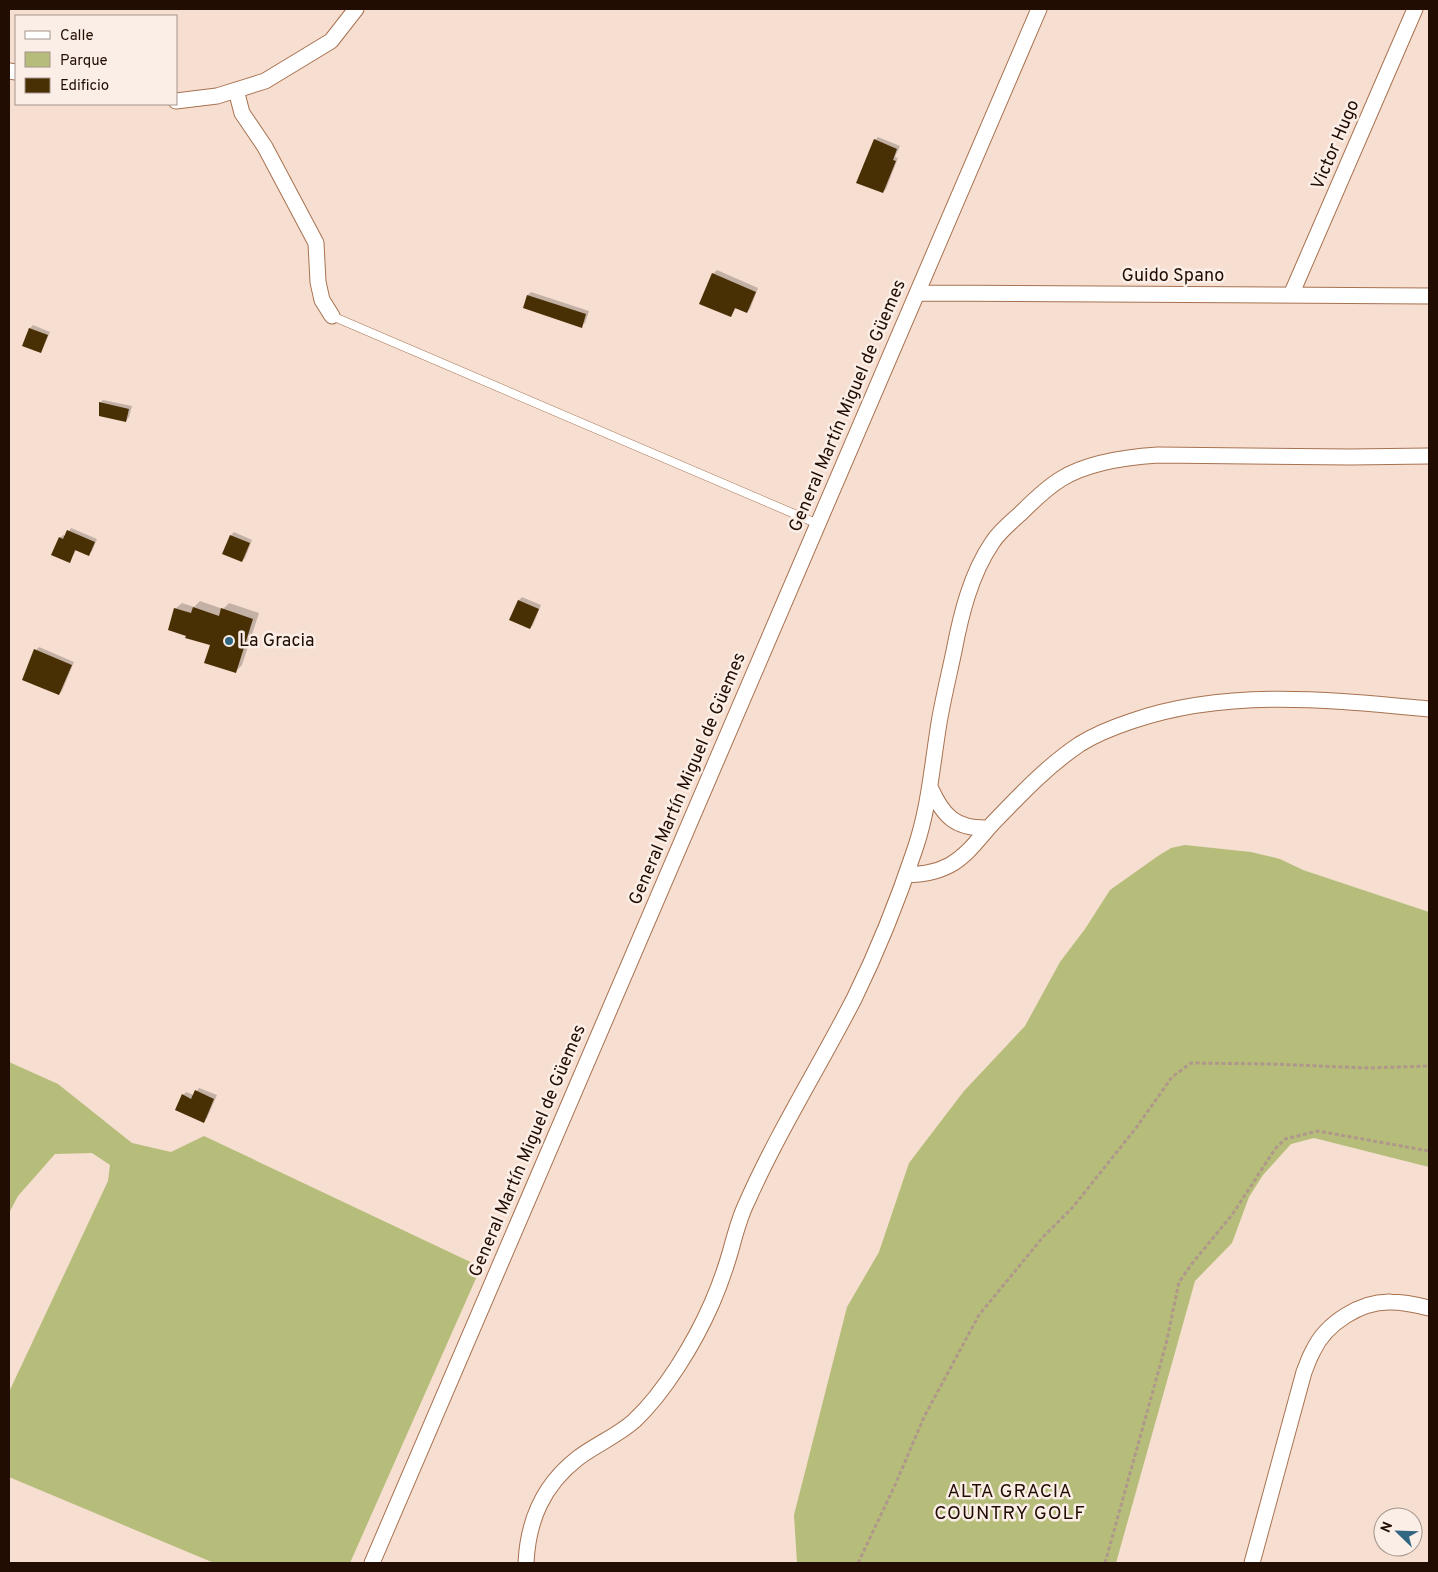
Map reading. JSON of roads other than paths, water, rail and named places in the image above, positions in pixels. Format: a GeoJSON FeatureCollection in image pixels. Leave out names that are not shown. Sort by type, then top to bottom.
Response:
{"type":"FeatureCollection","features":[{"type":"Feature","properties":{"kind":"street"},"geometry":{"type":"LineString","coordinates":[[178,102],[218,96],[265,81],[331,42],[356,9]]}},
{"type":"Feature","properties":{"kind":"street","name":"General Martín Miguel de Güemes"},"geometry":{"type":"LineString","coordinates":[[372,1563],[1039,9]]}},
{"type":"Feature","properties":{"kind":"street","name":"Victor Hugo"},"geometry":{"type":"LineString","coordinates":[[1291,295],[1415,9]]}},
{"type":"Feature","properties":{"kind":"street"},"geometry":{"type":"LineString","coordinates":[[236,90],[242,113],[265,148],[316,243],[318,282],[322,300],[332,316]]}},
{"type":"Feature","properties":{"kind":"street","name":"Guido Spano"},"geometry":{"type":"LineString","coordinates":[[917,293],[1429,296]]}},
{"type":"Feature","properties":{"kind":"street"},"geometry":{"type":"LineString","coordinates":[[526,1563],[527,1544],[532,1520],[542,1499],[559,1476],[576,1459],[632,1422],[656,1397],[694,1338],[721,1281],[746,1202],[854,998],[877,949],[916,845],[930,786],[939,723],[956,639],[970,589],[984,557],[999,534],[1046,490],[1062,478],[1084,469],[1128,457],[1158,455],[1429,456]]}},
{"type":"Feature","properties":{"kind":"street"},"geometry":{"type":"LineString","coordinates":[[906,875],[931,873],[951,865],[968,852],[988,828],[1050,767],[1081,744],[1113,727],[1146,716],[1210,703],[1288,699],[1429,709]]}},
{"type":"Feature","properties":{"kind":"street"},"geometry":{"type":"LineString","coordinates":[[930,786],[937,802],[952,821],[963,826],[988,828]]}},
{"type":"Feature","properties":{"kind":"street"},"geometry":{"type":"LineString","coordinates":[[1252,1563],[1304,1372],[1313,1350],[1324,1333],[1346,1316],[1367,1305],[1390,1302],[1409,1303],[1429,1308]]}},
{"type":"Feature","properties":{"kind":"lane"},"geometry":{"type":"LineString","coordinates":[[332,316],[818,524]]}},
{"type":"Feature","properties":{"kind":"place","name":"La Gracia"},"geometry":{"type":"Point","coordinates":[229,641]}},
{"type":"Feature","properties":{"kind":"district","name":"ALTA GRACIA COUNTRY GOLF"},"geometry":{"type":"Point","coordinates":[1010,1503]}}]}
